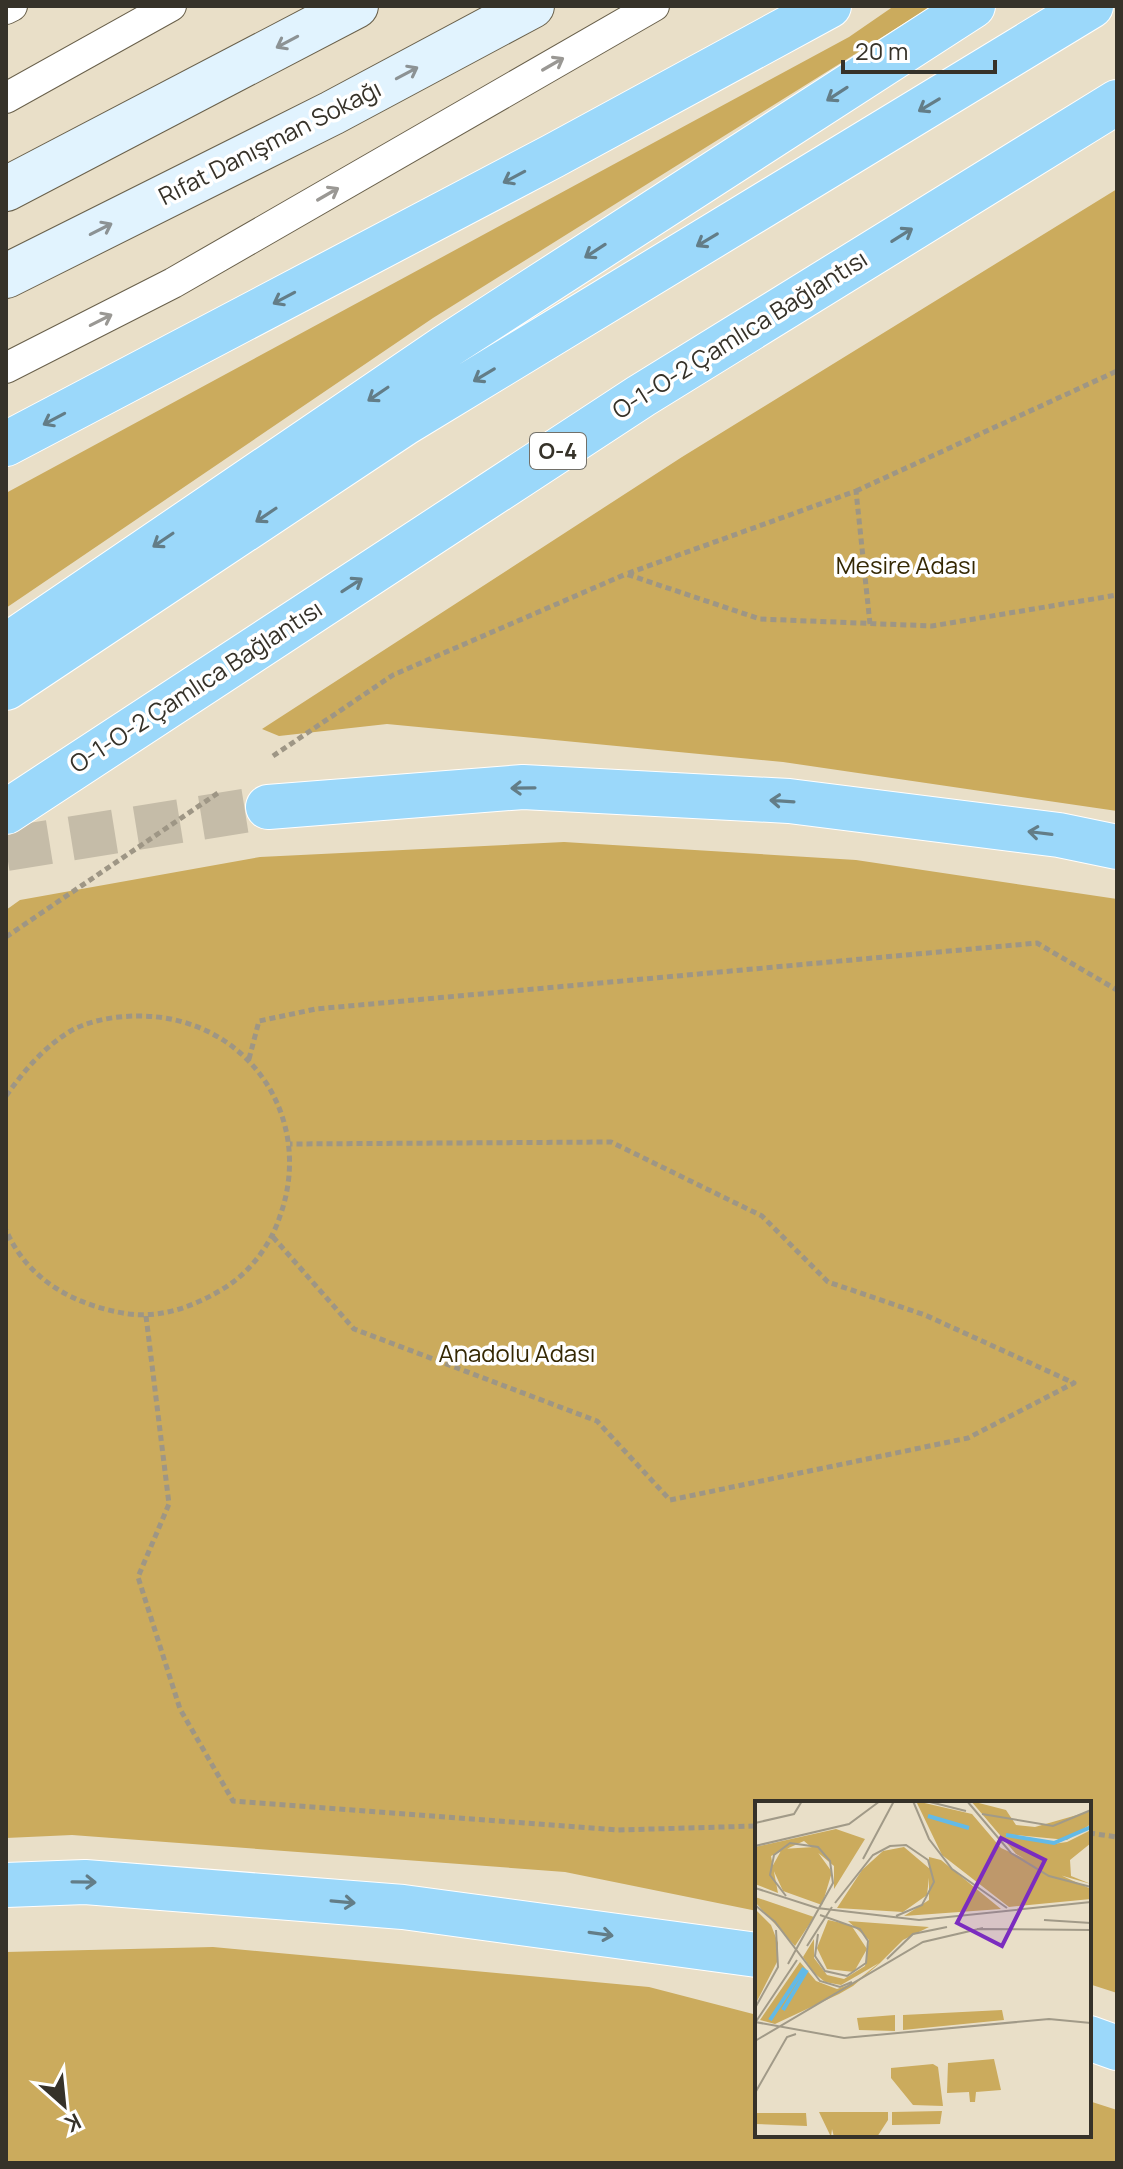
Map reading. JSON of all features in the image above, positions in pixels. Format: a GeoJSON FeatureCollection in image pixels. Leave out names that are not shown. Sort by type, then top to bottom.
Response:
{"type":"FeatureCollection","features":[{"type":"Feature","properties":{"kind":"highway"},"geometry":{"type":"LineString","coordinates":[[553,156],[788,6]]}},
{"type":"Feature","properties":{"kind":"highway"},"geometry":{"type":"LineString","coordinates":[[6,444],[553,156],[829,6]]}},
{"type":"Feature","properties":{"kind":"highway"},"geometry":{"type":"LineString","coordinates":[[6,646],[447,346],[973,6]]}},
{"type":"Feature","properties":{"kind":"highway"},"geometry":{"type":"LineString","coordinates":[[6,688],[405,423],[1091,6]]}},
{"type":"Feature","properties":{"kind":"highway","name":"O-1-O-2 Çamlıca Bağlantısı"},"geometry":{"type":"LineString","coordinates":[[6,812],[641,396],[1117,102]]}},
{"type":"Feature","properties":{"kind":"highway"},"geometry":{"type":"LineString","coordinates":[[268,807],[523,787],[789,801],[1059,835],[1117,847]]}},
{"type":"Feature","properties":{"kind":"highway"},"geometry":{"type":"LineString","coordinates":[[6,1885],[85,1882],[403,1907],[755,1955]]}},
{"type":"Feature","properties":{"kind":"highway"},"geometry":{"type":"LineString","coordinates":[[1091,2039],[1117,2048]]}},
{"type":"Feature","properties":{"kind":"street"},"geometry":{"type":"LineString","coordinates":[[6,189],[356,6]]}},
{"type":"Feature","properties":{"kind":"street","name":"Rıfat Danışman Sokağı"},"geometry":{"type":"LineString","coordinates":[[6,276],[332,113],[532,6]]}},
{"type":"Feature","properties":{"kind":"lane"},"geometry":{"type":"LineString","coordinates":[[6,9],[12,6]]}},
{"type":"Feature","properties":{"kind":"lane"},"geometry":{"type":"LineString","coordinates":[[6,98],[171,6]]}},
{"type":"Feature","properties":{"kind":"lane"},"geometry":{"type":"LineString","coordinates":[[6,368],[173,283],[654,6]]}},
{"type":"Feature","properties":{"kind":"path"},"geometry":{"type":"LineString","coordinates":[[265,761],[393,675],[626,574],[856,491],[1117,371]]}},
{"type":"Feature","properties":{"kind":"path"},"geometry":{"type":"LineString","coordinates":[[856,491],[870,624]]}},
{"type":"Feature","properties":{"kind":"path"},"geometry":{"type":"LineString","coordinates":[[626,574],[760,619],[870,624],[932,626],[1117,595]]}},
{"type":"Feature","properties":{"kind":"path"},"geometry":{"type":"LineString","coordinates":[[6,937],[226,787]]}},
{"type":"Feature","properties":{"kind":"path"},"geometry":{"type":"LineString","coordinates":[[249,1059],[259,1021],[316,1009],[1037,943],[1117,990]]}},
{"type":"Feature","properties":{"kind":"path"},"geometry":{"type":"LineString","coordinates":[[6,1096],[33,1060],[71,1031],[116,1016],[164,1016],[210,1031],[249,1059],[276,1098],[290,1144],[289,1192],[273,1237],[241,1278],[197,1305],[146,1316],[94,1309],[49,1286],[14,1247],[6,1230]]}},
{"type":"Feature","properties":{"kind":"path"},"geometry":{"type":"LineString","coordinates":[[273,1237],[354,1329],[597,1421],[670,1500],[968,1438],[1074,1383],[925,1315],[828,1282],[762,1216],[611,1142],[290,1144]]}},
{"type":"Feature","properties":{"kind":"path"},"geometry":{"type":"LineString","coordinates":[[146,1316],[169,1504],[138,1577],[180,1709],[233,1801],[618,1830],[755,1826]]}},
{"type":"Feature","properties":{"kind":"path"},"geometry":{"type":"LineString","coordinates":[[1091,1833],[1117,1837]]}},
{"type":"Feature","properties":{"kind":"green space"},"geometry":{"type":"Polygon","coordinates":[[[894,6],[932,6],[433,318],[6,608],[6,493],[849,37],[894,6]]]}},
{"type":"Feature","properties":{"kind":"green space","name":"Mesire Adası"},"geometry":{"type":"Polygon","coordinates":[[[1117,189],[1117,811],[783,762],[387,724],[279,736],[262,729],[682,457],[1117,189]]]}},
{"type":"Feature","properties":{"kind":"green space","name":"Anadolu Adası"},"geometry":{"type":"Polygon","coordinates":[[[564,842],[856,860],[1117,899],[1117,1993],[1091,1985],[1091,1801],[755,1801],[755,1911],[565,1872],[72,1835],[6,1838],[6,910],[20,900],[260,857],[564,842]]]}},
{"type":"Feature","properties":{"kind":"green space"},"geometry":{"type":"Polygon","coordinates":[[[213,1947],[649,1987],[755,2014],[755,2137],[1091,2137],[1091,2102],[1117,2110],[1117,2163],[6,2163],[6,1952],[213,1947]]]}},
{"type":"Feature","properties":{"kind":"tunnel"},"geometry":{"type":"LineString","coordinates":[[6,849],[268,807]]}}]}
